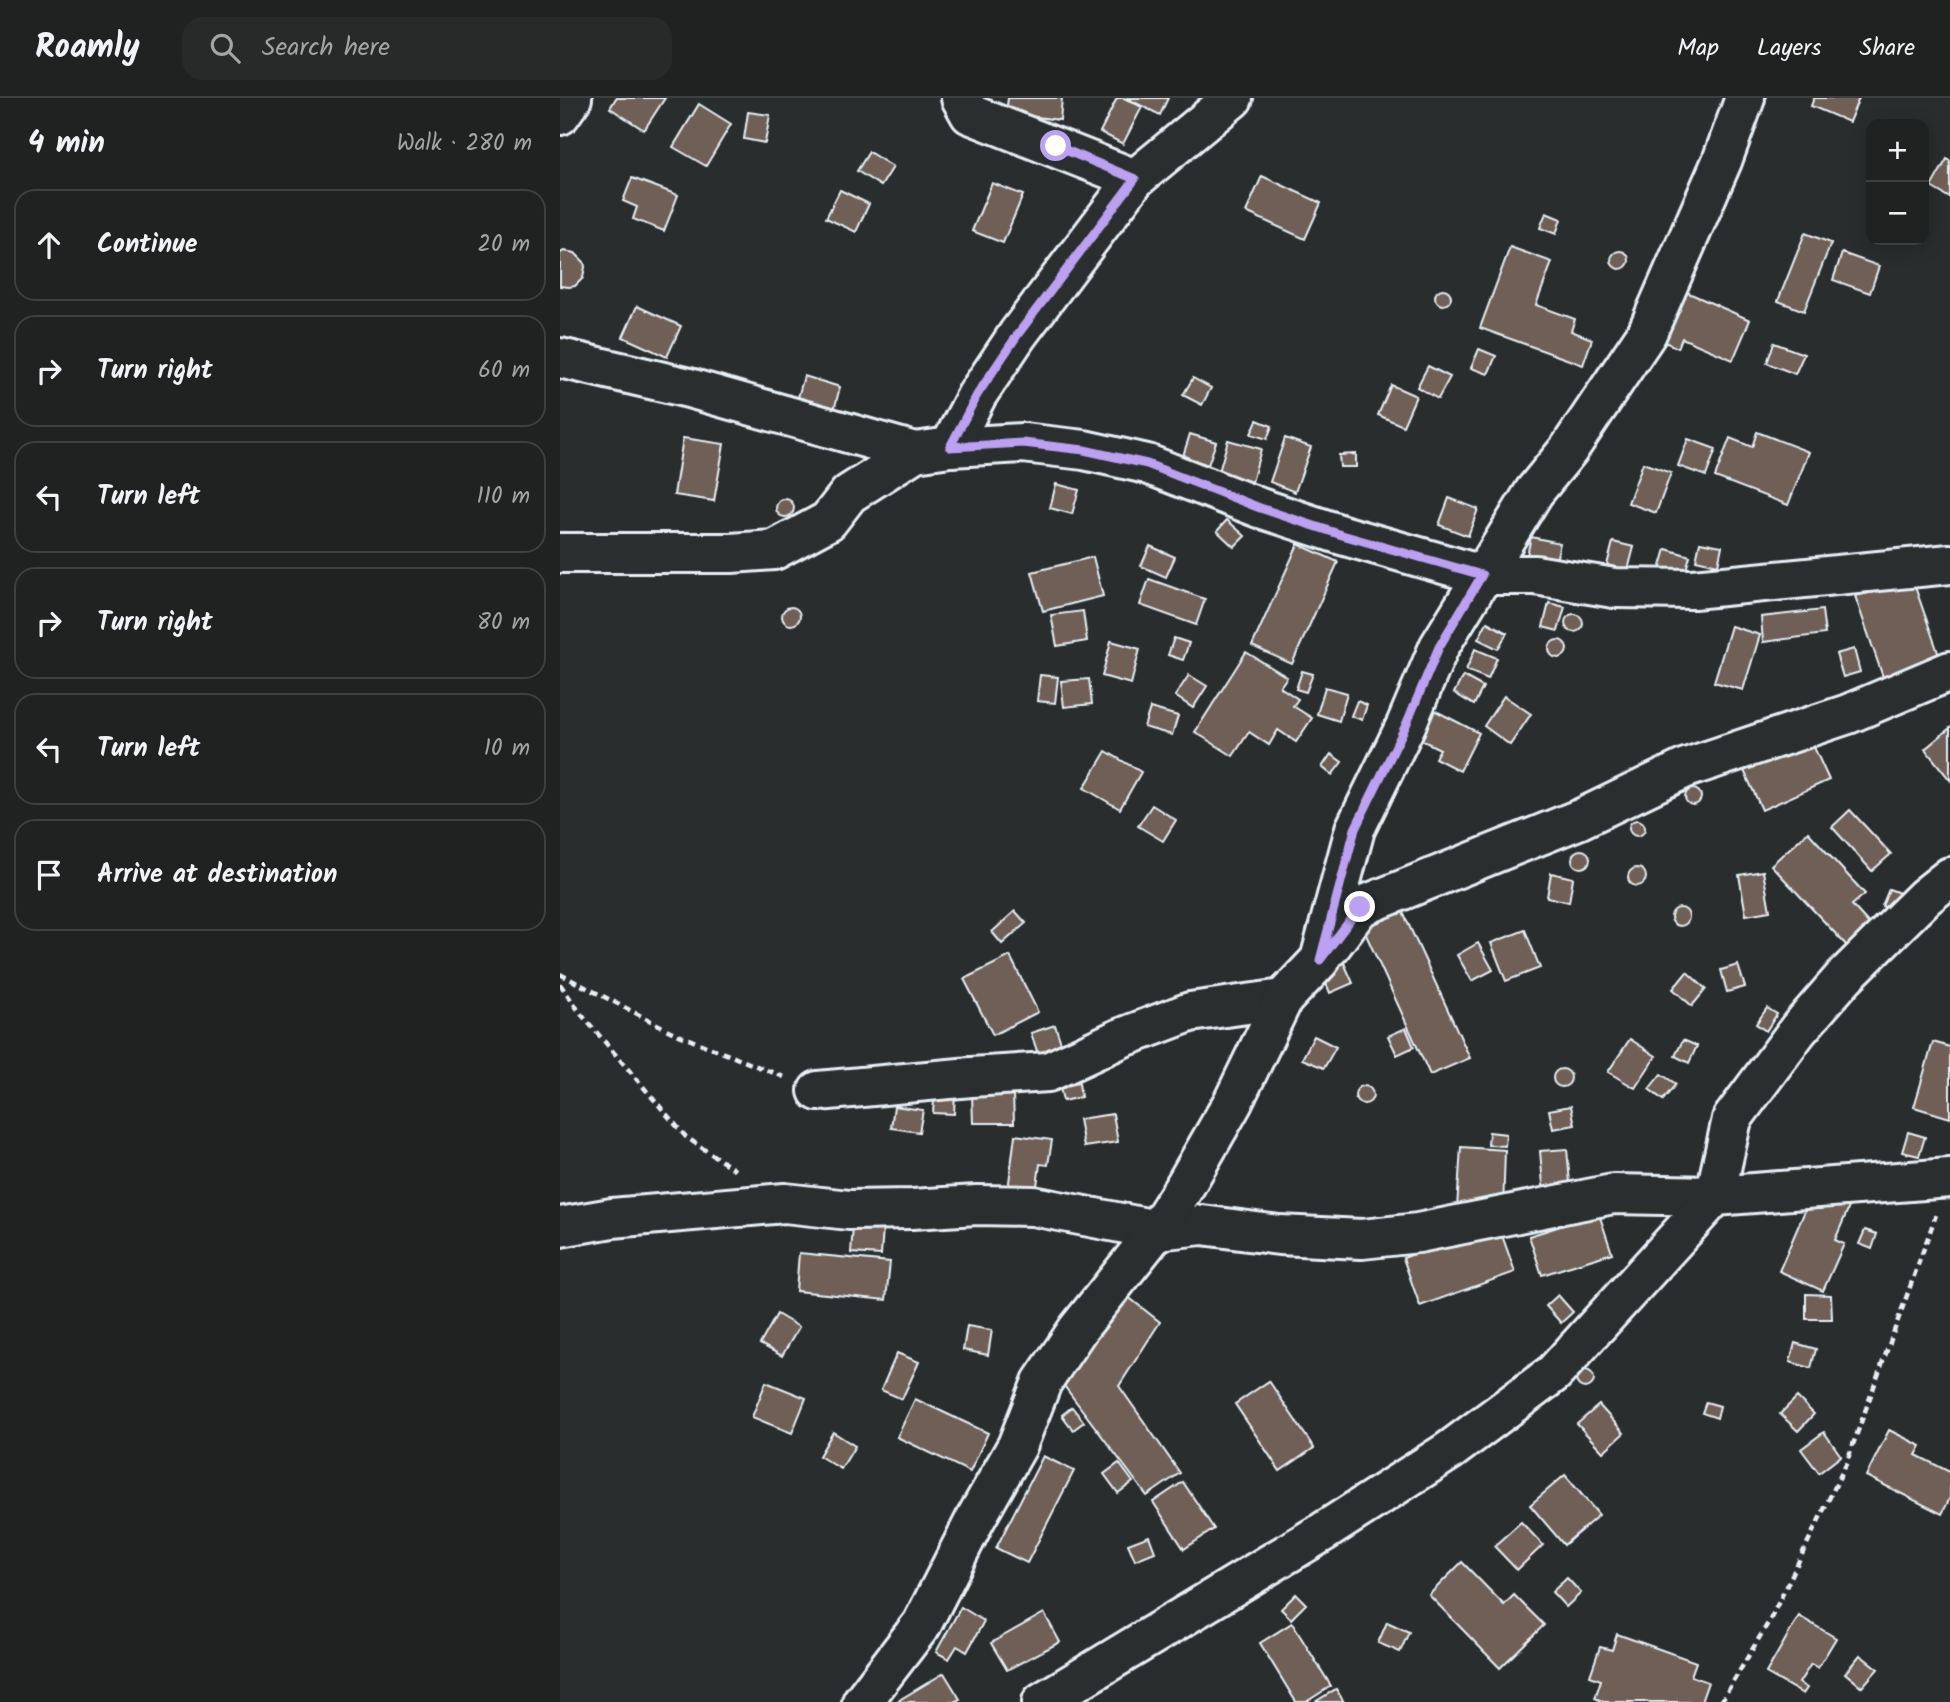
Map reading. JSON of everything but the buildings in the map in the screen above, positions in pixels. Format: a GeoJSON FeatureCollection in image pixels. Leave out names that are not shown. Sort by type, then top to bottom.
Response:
{"type":"FeatureCollection","features":[{"type":"Feature","properties":{"kind":"street"},"geometry":{"type":"LineString","coordinates":[[560,114],[572,98]]}},
{"type":"Feature","properties":{"kind":"street"},"geometry":{"type":"LineString","coordinates":[[961,98],[970,114],[1135,179]]}},
{"type":"Feature","properties":{"kind":"street"},"geometry":{"type":"LineString","coordinates":[[560,553],[731,553],[774,550],[828,521],[849,494],[933,449],[977,395],[1018,334],[1135,179],[1233,98]]}},
{"type":"Feature","properties":{"kind":"street"},"geometry":{"type":"LineString","coordinates":[[1320,960],[1355,829],[1406,725],[1439,647],[1534,492],[1569,449],[1647,333],[1722,161],[1745,98]]}},
{"type":"Feature","properties":{"kind":"street"},"geometry":{"type":"LineString","coordinates":[[560,358],[933,449],[1023,443],[1084,450],[1147,464],[1260,508],[1482,575],[1535,575],[1614,587],[1693,589],[1950,564]]}},
{"type":"Feature","properties":{"kind":"street"},"geometry":{"type":"LineString","coordinates":[[862,1702],[922,1624],[976,1518],[1017,1446],[1042,1382],[1078,1329],[1157,1230],[1186,1184],[1233,1102],[1283,999],[1320,960],[1360,907],[1580,819],[1686,768],[1848,713],[1950,671]]}},
{"type":"Feature","properties":{"kind":"street"},"geometry":{"type":"LineString","coordinates":[[1042,1702],[1404,1480],[1449,1451],[1554,1373],[1715,1196],[1732,1119],[1798,1030],[1844,977],[1925,897],[1950,877]]}},
{"type":"Feature","properties":{"kind":"street"},"geometry":{"type":"LineString","coordinates":[[818,1091],[1048,1072],[1121,1038],[1190,1012],[1283,999]]}},
{"type":"Feature","properties":{"kind":"street"},"geometry":{"type":"LineString","coordinates":[[560,1227],[612,1218],[785,1203],[849,1210],[977,1205],[1033,1206],[1157,1230],[1202,1225],[1279,1235],[1362,1239],[1430,1231],[1613,1194],[1715,1196],[1950,1178]]}},
{"type":"Feature","properties":{"kind":"path"},"geometry":{"type":"LineString","coordinates":[[560,974],[676,1034],[818,1091]]}},
{"type":"Feature","properties":{"kind":"path"},"geometry":{"type":"LineString","coordinates":[[560,984],[581,1014],[686,1137],[785,1203]]}},
{"type":"Feature","properties":{"kind":"path"},"geometry":{"type":"LineString","coordinates":[[1721,1702],[1771,1618],[1846,1464],[1950,1178]]}},
{"type":"Feature","properties":{"kind":"route"},"geometry":{"type":"LineString","coordinates":[[1056,146],[1135,179],[1018,334],[977,395],[950,447],[1023,443],[1084,450],[1147,464],[1260,508],[1342,535],[1482,575],[1439,647],[1406,725],[1355,829],[1320,960],[1360,907]]}}]}
